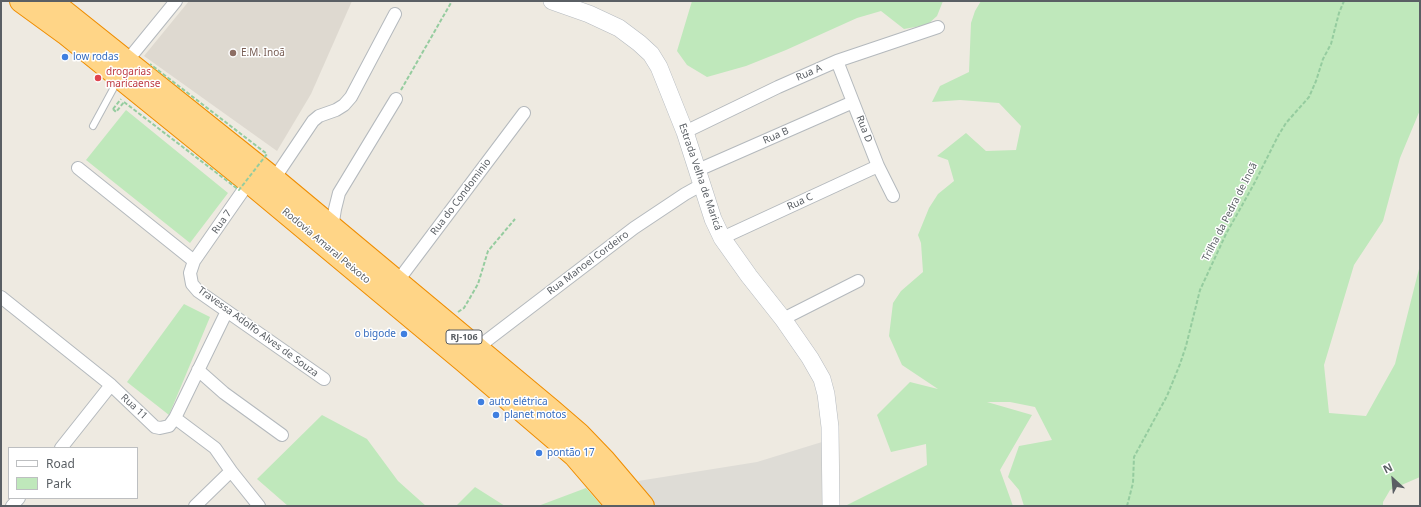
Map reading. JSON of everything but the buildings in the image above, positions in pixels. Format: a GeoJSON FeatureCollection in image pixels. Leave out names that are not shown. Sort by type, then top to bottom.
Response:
{"type":"FeatureCollection","features":[{"type":"Feature","properties":{"kind":"highway","name":"Rodovia Amaral Peixoto"},"geometry":{"type":"LineString","coordinates":[[21,1],[65,33],[123,69],[274,179],[579,434],[604,460],[643,506]]}},
{"type":"Feature","properties":{"kind":"highway","name":"Rodovia Amaral Peixoto"},"geometry":{"type":"LineString","coordinates":[[51,1],[123,69],[249,182],[552,436],[580,462],[618,506]]}},
{"type":"Feature","properties":{"kind":"street"},"geometry":{"type":"LineString","coordinates":[[123,69],[176,1]]}},
{"type":"Feature","properties":{"kind":"street","name":"Estrada Velha de Maricá"},"geometry":{"type":"LineString","coordinates":[[552,1],[589,14],[619,28],[651,54],[659,67],[685,132],[713,219],[722,238],[748,276],[783,319],[822,378],[826,394],[830,427],[831,506]]}},
{"type":"Feature","properties":{"kind":"street"},"geometry":{"type":"LineString","coordinates":[[274,179],[313,120],[319,116],[336,110],[344,105],[351,97],[395,14]]}},
{"type":"Feature","properties":{"kind":"street","name":"Rua A"},"geometry":{"type":"LineString","coordinates":[[685,132],[778,86],[837,61],[938,28]]}},
{"type":"Feature","properties":{"kind":"street","name":"Rua D"},"geometry":{"type":"LineString","coordinates":[[837,61],[878,166],[893,196]]}},
{"type":"Feature","properties":{"kind":"street"},"geometry":{"type":"LineString","coordinates":[[332,228],[340,193],[396,99]]}},
{"type":"Feature","properties":{"kind":"street","name":"Rua B"},"geometry":{"type":"LineString","coordinates":[[700,177],[854,102]]}},
{"type":"Feature","properties":{"kind":"street","name":"Rua do Condominio"},"geometry":{"type":"LineString","coordinates":[[397,282],[524,113]]}},
{"type":"Feature","properties":{"kind":"street","name":"Rua C"},"geometry":{"type":"LineString","coordinates":[[722,238],[878,166]]}},
{"type":"Feature","properties":{"kind":"street"},"geometry":{"type":"LineString","coordinates":[[78,168],[194,261]]}},
{"type":"Feature","properties":{"kind":"street","name":"Rua Manoel Cordeiro"},"geometry":{"type":"LineString","coordinates":[[477,348],[634,228],[684,194],[700,177]]}},
{"type":"Feature","properties":{"kind":"street","name":"Rua 7"},"geometry":{"type":"LineString","coordinates":[[194,261],[249,182]]}},
{"type":"Feature","properties":{"kind":"street","name":"Travessa Adolfo Alves de Souza"},"geometry":{"type":"LineString","coordinates":[[194,261],[190,274],[192,284],[198,291],[324,379]]}},
{"type":"Feature","properties":{"kind":"street"},"geometry":{"type":"LineString","coordinates":[[783,319],[858,281]]}},
{"type":"Feature","properties":{"kind":"street","name":"Rua 11"},"geometry":{"type":"LineString","coordinates":[[1,297],[111,386],[155,426],[166,428],[175,418]]}},
{"type":"Feature","properties":{"kind":"street"},"geometry":{"type":"LineString","coordinates":[[227,311],[175,418],[215,448],[259,506]]}},
{"type":"Feature","properties":{"kind":"street"},"geometry":{"type":"LineString","coordinates":[[198,370],[230,398],[282,435]]}},
{"type":"Feature","properties":{"kind":"street"},"geometry":{"type":"LineString","coordinates":[[62,447],[111,386]]}},
{"type":"Feature","properties":{"kind":"street"},"geometry":{"type":"LineString","coordinates":[[195,506],[232,471]]}},
{"type":"Feature","properties":{"kind":"lane"},"geometry":{"type":"LineString","coordinates":[[93,126],[123,69]]}},
{"type":"Feature","properties":{"kind":"path"},"geometry":{"type":"LineString","coordinates":[[396,99],[452,1]]}},
{"type":"Feature","properties":{"kind":"path","name":"Trilha da Pedra de Inoã"},"geometry":{"type":"LineString","coordinates":[[1127,506],[1133,483],[1134,457],[1167,396],[1180,364],[1200,290],[1226,234],[1255,182],[1278,136],[1286,123],[1309,97],[1323,59],[1331,44],[1339,13],[1344,1]]}},
{"type":"Feature","properties":{"kind":"path"},"geometry":{"type":"LineString","coordinates":[[105,104],[116,112],[124,102],[239,190],[267,154],[150,64]]}},
{"type":"Feature","properties":{"kind":"path"},"geometry":{"type":"LineString","coordinates":[[444,321],[464,308],[478,284],[488,251],[515,219]]}},
{"type":"Feature","properties":{"kind":"shaded area"},"geometry":{"type":"Polygon","coordinates":[[[189,1],[352,1],[311,94],[277,151],[144,56],[189,1]]]}},
{"type":"Feature","properties":{"kind":"shaded area"},"geometry":{"type":"Polygon","coordinates":[[[822,442],[824,506],[656,506],[638,481],[757,462],[822,442]]]}},
{"type":"Feature","properties":{"kind":"green space"},"geometry":{"type":"Polygon","coordinates":[[[692,1],[943,1],[937,16],[927,25],[904,29],[881,11],[857,18],[746,66],[707,77],[687,65],[677,51],[692,1]]]}},
{"type":"Feature","properties":{"kind":"green space"},"geometry":{"type":"Polygon","coordinates":[[[981,1],[1420,1],[1420,110],[1400,158],[1383,221],[1354,265],[1324,365],[1329,413],[1366,416],[1395,364],[1420,265],[1420,477],[1390,490],[1383,502],[1383,506],[1024,506],[1019,490],[1008,477],[1019,446],[1052,440],[1035,407],[1010,402],[987,402],[1032,415],[1000,470],[1013,506],[845,506],[927,465],[926,444],[891,452],[877,415],[910,382],[938,389],[902,365],[889,336],[893,303],[901,291],[923,272],[921,243],[918,235],[929,208],[938,194],[954,181],[948,160],[937,156],[966,133],[986,151],[1016,150],[1021,126],[999,103],[960,100],[932,102],[940,86],[969,72],[971,23],[975,11],[981,1]]]}},
{"type":"Feature","properties":{"kind":"green space"},"geometry":{"type":"Polygon","coordinates":[[[126,110],[228,193],[190,243],[86,160],[126,110]]]}},
{"type":"Feature","properties":{"kind":"green space"},"geometry":{"type":"Polygon","coordinates":[[[184,304],[210,317],[169,415],[127,382],[184,304]]]}},
{"type":"Feature","properties":{"kind":"green space"},"geometry":{"type":"Polygon","coordinates":[[[322,415],[367,439],[398,481],[426,506],[288,506],[257,479],[322,415]]]}},
{"type":"Feature","properties":{"kind":"green space"},"geometry":{"type":"Polygon","coordinates":[[[475,487],[505,506],[456,506],[475,487]]]}},
{"type":"Feature","properties":{"kind":"green space"},"geometry":{"type":"Polygon","coordinates":[[[586,488],[602,506],[538,506],[586,488]]]}},
{"type":"Feature","properties":{"kind":"place","name":"E.M. Inoã"},"geometry":{"type":"Point","coordinates":[233,53]}},
{"type":"Feature","properties":{"kind":"place","name":"low rodas"},"geometry":{"type":"Point","coordinates":[65,57]}},
{"type":"Feature","properties":{"kind":"place","name":"drogarias maricaense"},"geometry":{"type":"Point","coordinates":[98,78]}},
{"type":"Feature","properties":{"kind":"place","name":"o bigode"},"geometry":{"type":"Point","coordinates":[404,334]}},
{"type":"Feature","properties":{"kind":"place","name":"auto elétrica"},"geometry":{"type":"Point","coordinates":[481,402]}},
{"type":"Feature","properties":{"kind":"place","name":"planet motos"},"geometry":{"type":"Point","coordinates":[496,415]}},
{"type":"Feature","properties":{"kind":"place","name":"pontão 17"},"geometry":{"type":"Point","coordinates":[539,453]}}]}
